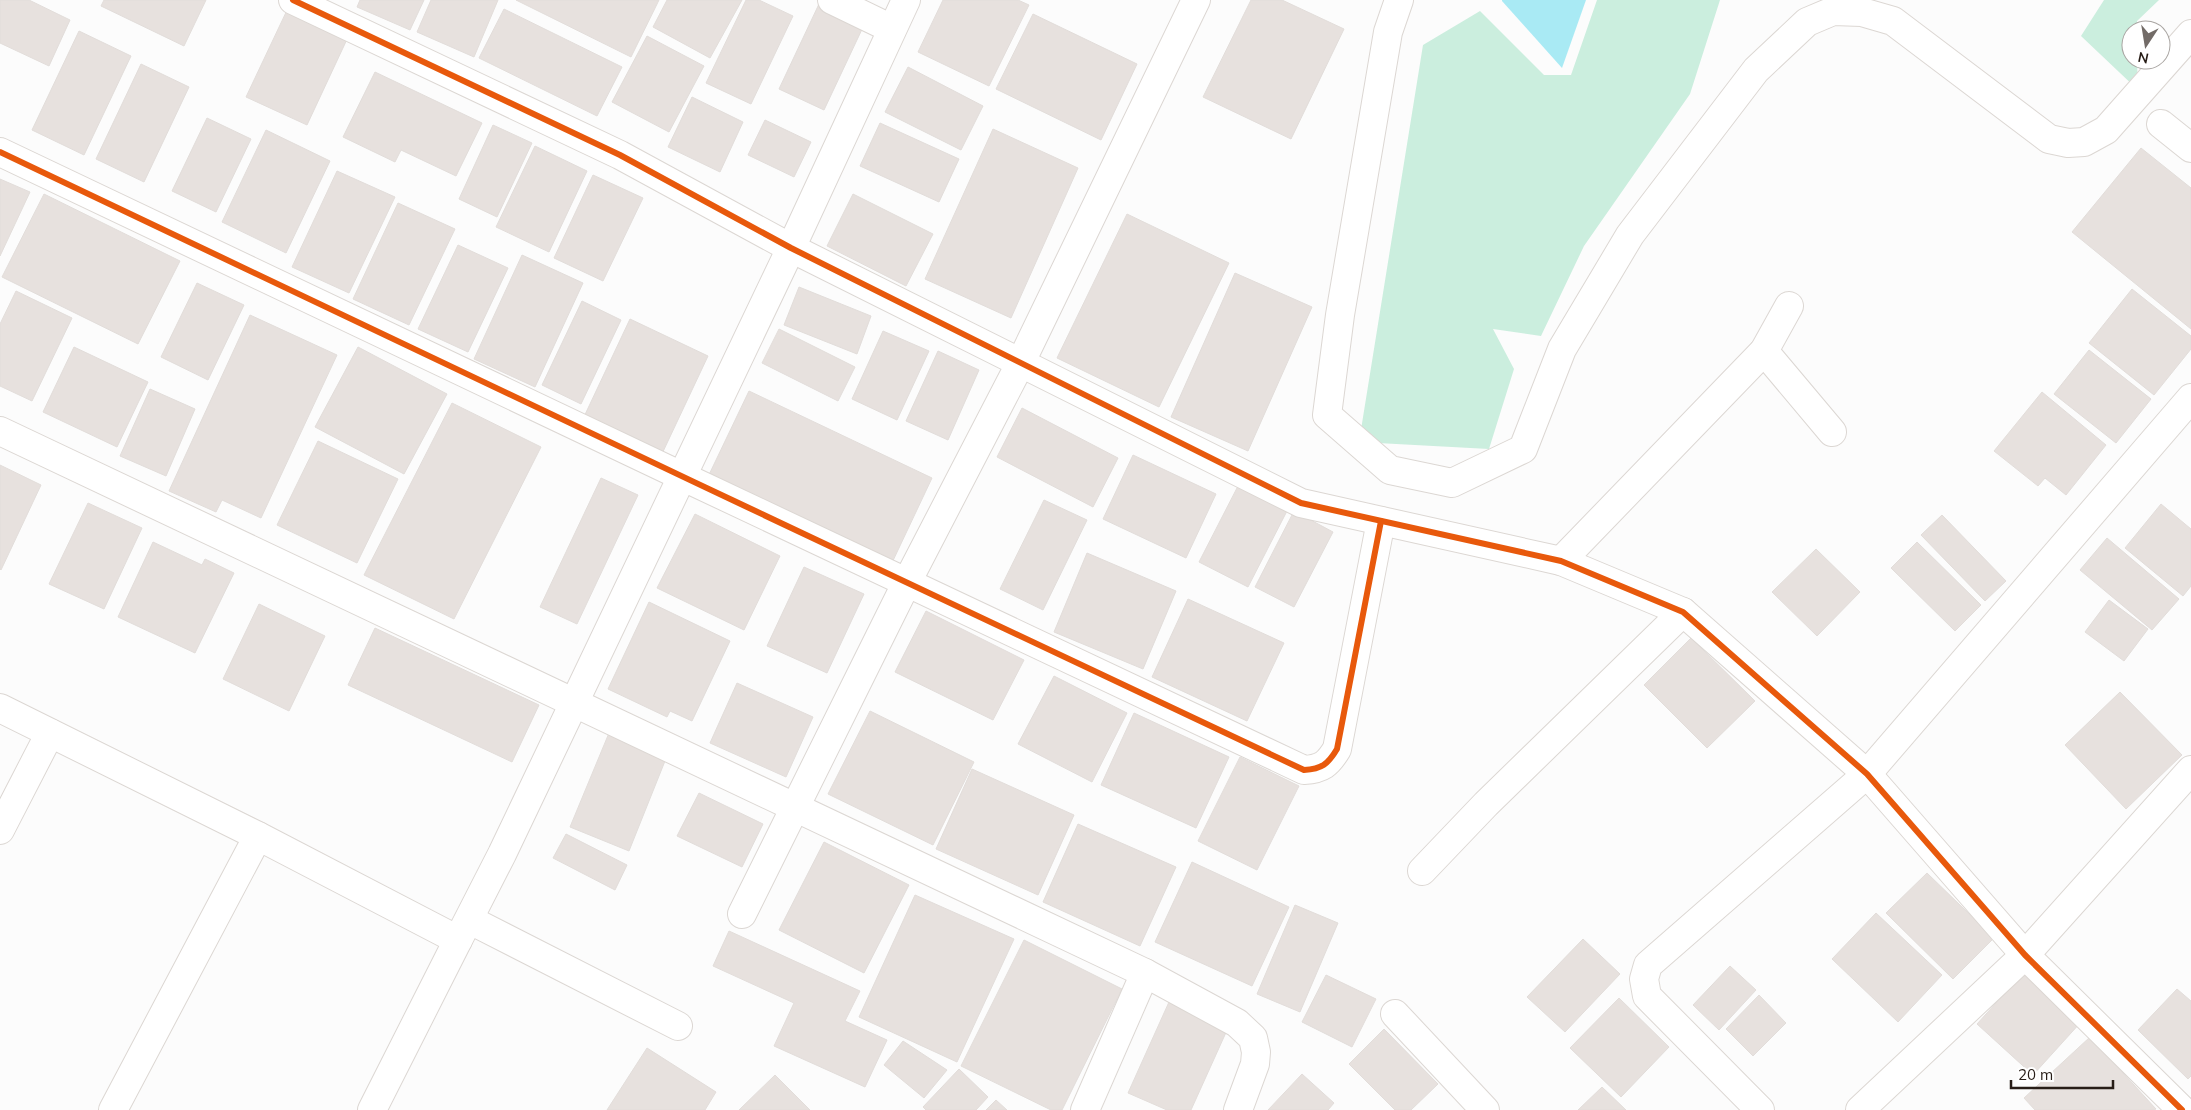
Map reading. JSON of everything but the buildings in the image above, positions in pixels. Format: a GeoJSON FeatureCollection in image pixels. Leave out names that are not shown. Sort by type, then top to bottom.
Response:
{"type":"FeatureCollection","features":[{"type":"Feature","properties":{"kind":"street"},"geometry":{"type":"LineString","coordinates":[[293,0],[620,155],[791,248],[1301,503],[1561,560],[1683,612],[1867,774],[2024,955],[2182,1110]]}},
{"type":"Feature","properties":{"kind":"street"},"geometry":{"type":"LineString","coordinates":[[832,0],[892,29]]}},
{"type":"Feature","properties":{"kind":"street"},"geometry":{"type":"LineString","coordinates":[[372,1110],[464,930],[574,703],[791,248],[906,0]]}},
{"type":"Feature","properties":{"kind":"street"},"geometry":{"type":"LineString","coordinates":[[742,914],[906,584],[1020,364],[1196,0]]}},
{"type":"Feature","properties":{"kind":"street"},"geometry":{"type":"LineString","coordinates":[[1398,0],[1388,32],[1340,314],[1327,415],[1390,470],[1452,483],[1523,449],[1562,349],[1630,235],[1756,70],[1807,22],[1833,11],[1862,12],[1893,21],[2049,139],[2068,144],[2084,142],[2106,130],[2191,34]]}},
{"type":"Feature","properties":{"kind":"street"},"geometry":{"type":"LineString","coordinates":[[2161,124],[2191,148]]}},
{"type":"Feature","properties":{"kind":"street"},"geometry":{"type":"LineString","coordinates":[[0,152],[906,584],[1304,770],[1317,770],[1329,763],[1337,749],[1381,520]]}},
{"type":"Feature","properties":{"kind":"street"},"geometry":{"type":"LineString","coordinates":[[1561,560],[1764,351],[1789,306]]}},
{"type":"Feature","properties":{"kind":"street"},"geometry":{"type":"LineString","coordinates":[[1764,351],[1832,432]]}},
{"type":"Feature","properties":{"kind":"street"},"geometry":{"type":"LineString","coordinates":[[1760,1110],[1647,996],[1644,979],[1648,965],[1867,774],[2191,398]]}},
{"type":"Feature","properties":{"kind":"street"},"geometry":{"type":"LineString","coordinates":[[0,431],[1145,973],[1237,1023],[1252,1038],[1256,1052],[1255,1064],[1238,1110]]}},
{"type":"Feature","properties":{"kind":"street"},"geometry":{"type":"LineString","coordinates":[[1422,871],[1486,804],[1683,612]]}},
{"type":"Feature","properties":{"kind":"street"},"geometry":{"type":"LineString","coordinates":[[0,708],[258,836],[678,1026]]}},
{"type":"Feature","properties":{"kind":"street"},"geometry":{"type":"LineString","coordinates":[[0,830],[50,732]]}},
{"type":"Feature","properties":{"kind":"street"},"geometry":{"type":"LineString","coordinates":[[1860,1110],[2024,955],[2191,770]]}},
{"type":"Feature","properties":{"kind":"street"},"geometry":{"type":"LineString","coordinates":[[113,1110],[258,836]]}},
{"type":"Feature","properties":{"kind":"street"},"geometry":{"type":"LineString","coordinates":[[1085,1110],[1145,973]]}},
{"type":"Feature","properties":{"kind":"street"},"geometry":{"type":"LineString","coordinates":[[1395,1014],[1485,1110]]}},
{"type":"Feature","properties":{"kind":"green space"},"geometry":{"type":"Polygon","coordinates":[[[1597,0],[1720,0],[1690,94],[1584,246],[1541,336],[1493,329],[1514,369],[1489,449],[1359,442],[1423,45],[1480,11],[1544,75],[1571,75],[1597,0]]]}},
{"type":"Feature","properties":{"kind":"green space"},"geometry":{"type":"Polygon","coordinates":[[[2104,0],[2159,0],[2138,20],[2121,20],[2121,70],[2137,70],[2138,90],[2081,36],[2104,0]]]}},
{"type":"Feature","properties":{"kind":"water"},"geometry":{"type":"Polygon","coordinates":[[[1586,0],[1562,68],[1502,1],[1586,0]]]}},
{"type":"Feature","properties":{"kind":"cycle path"},"geometry":{"type":"LineString","coordinates":[[293,0],[620,155],[791,248],[1301,503],[1561,561],[1683,612],[1867,774],[2025,955],[2182,1110]]}},
{"type":"Feature","properties":{"kind":"cycle path"},"geometry":{"type":"LineString","coordinates":[[0,152],[977,617],[1304,770],[1324,765],[1337,749],[1381,521]]}}]}
